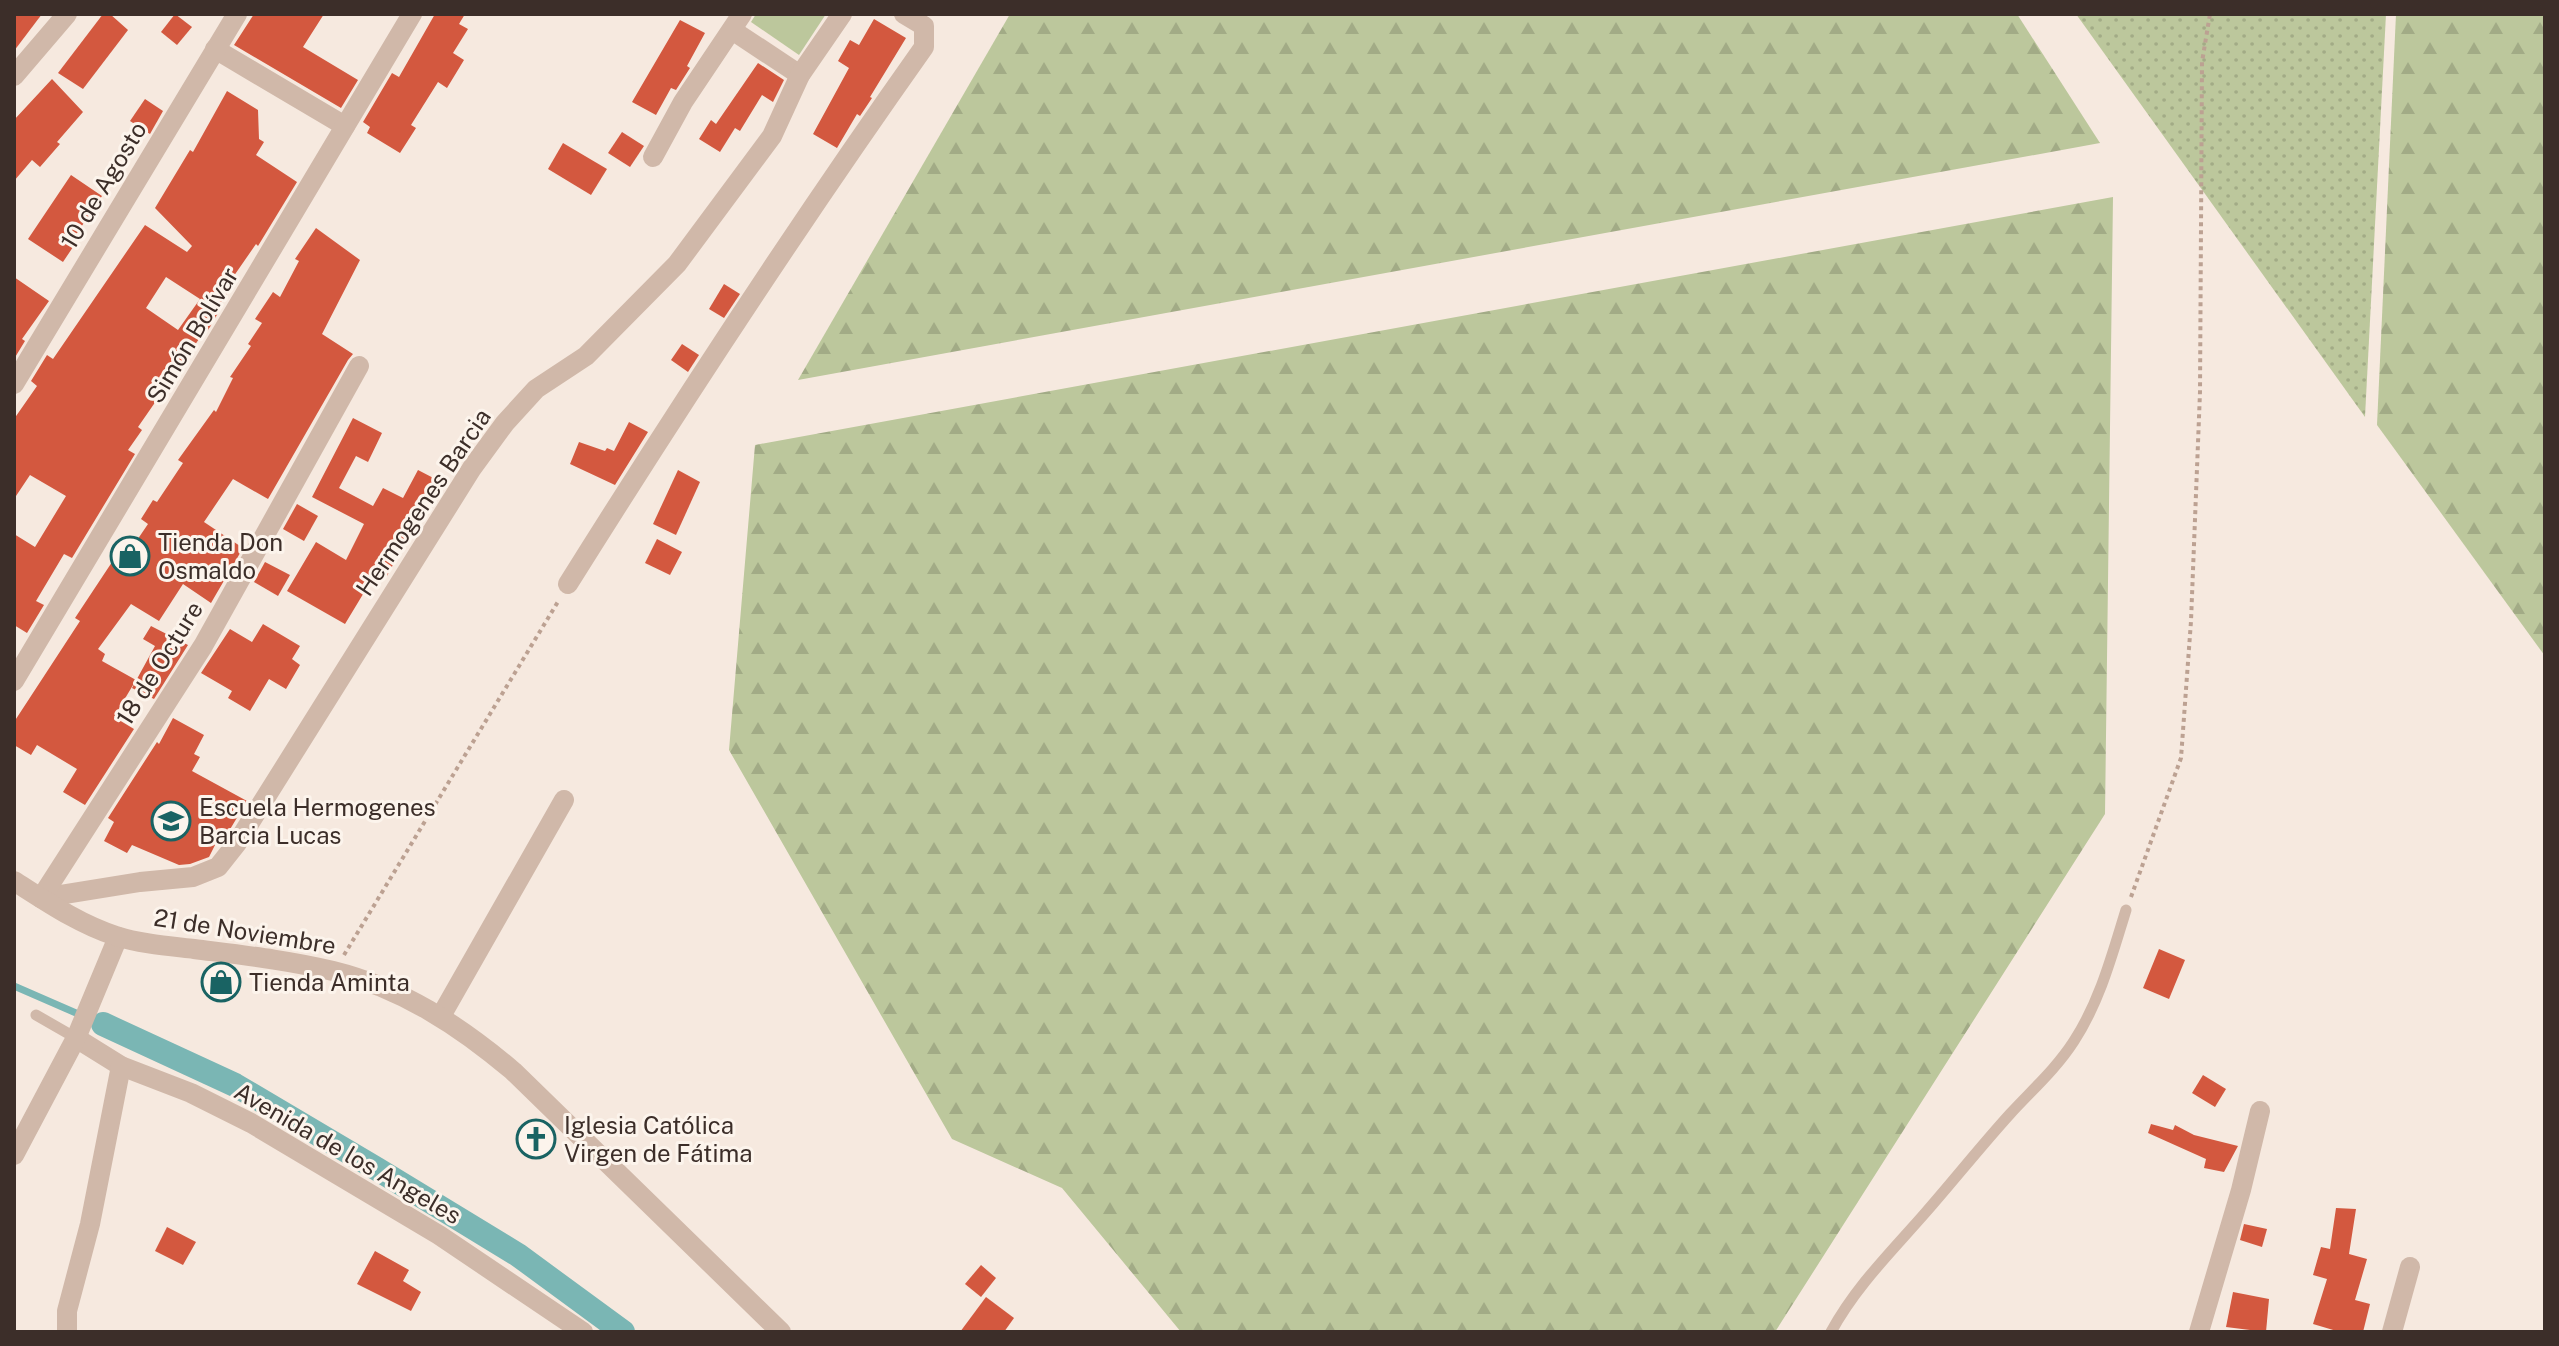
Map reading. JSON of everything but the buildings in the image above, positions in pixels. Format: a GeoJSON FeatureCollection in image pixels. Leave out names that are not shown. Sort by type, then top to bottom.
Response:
{"type":"FeatureCollection","features":[{"type":"Feature","properties":{"kind":"street"},"geometry":{"type":"LineString","coordinates":[[14,76],[67,14]]}},
{"type":"Feature","properties":{"kind":"street","name":"10 de Agosto"},"geometry":{"type":"LineString","coordinates":[[14,384],[237,14]]}},
{"type":"Feature","properties":{"kind":"street","name":"Simón Bolívar"},"geometry":{"type":"LineString","coordinates":[[14,681],[412,14]]}},
{"type":"Feature","properties":{"kind":"street","name":"Hermogenes Barcia"},"geometry":{"type":"LineString","coordinates":[[41,898],[193,877],[218,867],[237,843],[472,468],[505,423],[536,389],[586,356],[677,264],[772,136],[800,75],[842,14]]}},
{"type":"Feature","properties":{"kind":"street"},"geometry":{"type":"LineString","coordinates":[[568,584],[671,419],[819,195],[924,47],[924,26],[904,14]]}},
{"type":"Feature","properties":{"kind":"street"},"geometry":{"type":"LineString","coordinates":[[653,157],[683,102],[737,22],[800,75]]}},
{"type":"Feature","properties":{"kind":"street"},"geometry":{"type":"LineString","coordinates":[[215,49],[345,126]]}},
{"type":"Feature","properties":{"kind":"street","name":"18 de Octure"},"geometry":{"type":"LineString","coordinates":[[41,898],[203,646],[359,366]]}},
{"type":"Feature","properties":{"kind":"street"},"geometry":{"type":"LineString","coordinates":[[441,1016],[564,800]]}},
{"type":"Feature","properties":{"kind":"street","name":"21 de Noviembre"},"geometry":{"type":"LineString","coordinates":[[14,881],[78,921],[118,937],[293,962],[333,971],[372,983],[441,1016],[513,1071],[781,1332]]}},
{"type":"Feature","properties":{"kind":"street"},"geometry":{"type":"LineString","coordinates":[[14,1155],[76,1038],[118,937]]}},
{"type":"Feature","properties":{"kind":"street","name":"Avenida de los Angeles"},"geometry":{"type":"LineString","coordinates":[[76,1038],[121,1066],[191,1093],[263,1130],[439,1235],[583,1332]]}},
{"type":"Feature","properties":{"kind":"street"},"geometry":{"type":"LineString","coordinates":[[67,1332],[67,1311],[90,1224],[121,1066]]}},
{"type":"Feature","properties":{"kind":"street"},"geometry":{"type":"LineString","coordinates":[[2199,1332],[2241,1190],[2260,1111]]}},
{"type":"Feature","properties":{"kind":"street"},"geometry":{"type":"LineString","coordinates":[[2392,1332],[2410,1267]]}},
{"type":"Feature","properties":{"kind":"lane"},"geometry":{"type":"LineString","coordinates":[[1831,1332],[1879,1262],[2021,1101],[2049,1075],[2074,1042],[2097,1002],[2126,910]]}},
{"type":"Feature","properties":{"kind":"lane"},"geometry":{"type":"LineString","coordinates":[[36,1015],[76,1038]]}},
{"type":"Feature","properties":{"kind":"path"},"geometry":{"type":"LineString","coordinates":[[2126,910],[2181,758],[2191,621],[2200,392],[2202,62],[2210,14]]}},
{"type":"Feature","properties":{"kind":"path"},"geometry":{"type":"LineString","coordinates":[[333,971],[568,584]]}},
{"type":"Feature","properties":{"kind":"green space"},"geometry":{"type":"Polygon","coordinates":[[[756,14],[826,14],[799,55],[751,22],[756,14]]]}},
{"type":"Feature","properties":{"kind":"green space"},"geometry":{"type":"Polygon","coordinates":[[[1010,14],[2017,14],[2100,143],[798,380],[1010,14]]]}},
{"type":"Feature","properties":{"kind":"green space"},"geometry":{"type":"Polygon","coordinates":[[[2076,14],[2386,14],[2365,417],[2076,14]]]}},
{"type":"Feature","properties":{"kind":"green space"},"geometry":{"type":"Polygon","coordinates":[[[2396,14],[2545,14],[2545,656],[2377,425],[2396,14]]]}},
{"type":"Feature","properties":{"kind":"green space"},"geometry":{"type":"Polygon","coordinates":[[[2113,197],[2105,814],[1775,1332],[1181,1332],[1062,1188],[952,1139],[729,750],[755,445],[2113,197]]]}},
{"type":"Feature","properties":{"kind":"waterway"},"geometry":{"type":"LineString","coordinates":[[14,986],[76,1013]]}},
{"type":"Feature","properties":{"kind":"waterway"},"geometry":{"type":"LineString","coordinates":[[103,1024],[235,1085],[377,1169],[518,1255],[623,1332]]}},
{"type":"Feature","properties":{"kind":"place","name":"Tienda Don Osmaldo"},"geometry":{"type":"Point","coordinates":[130,556]}},
{"type":"Feature","properties":{"kind":"place","name":"Escuela Hermogenes Barcia Lucas"},"geometry":{"type":"Point","coordinates":[171,821]}},
{"type":"Feature","properties":{"kind":"place","name":"Tienda Aminta"},"geometry":{"type":"Point","coordinates":[221,982]}},
{"type":"Feature","properties":{"kind":"place","name":"Iglesia Católica Virgen de Fátima"},"geometry":{"type":"Point","coordinates":[536,1139]}}]}
